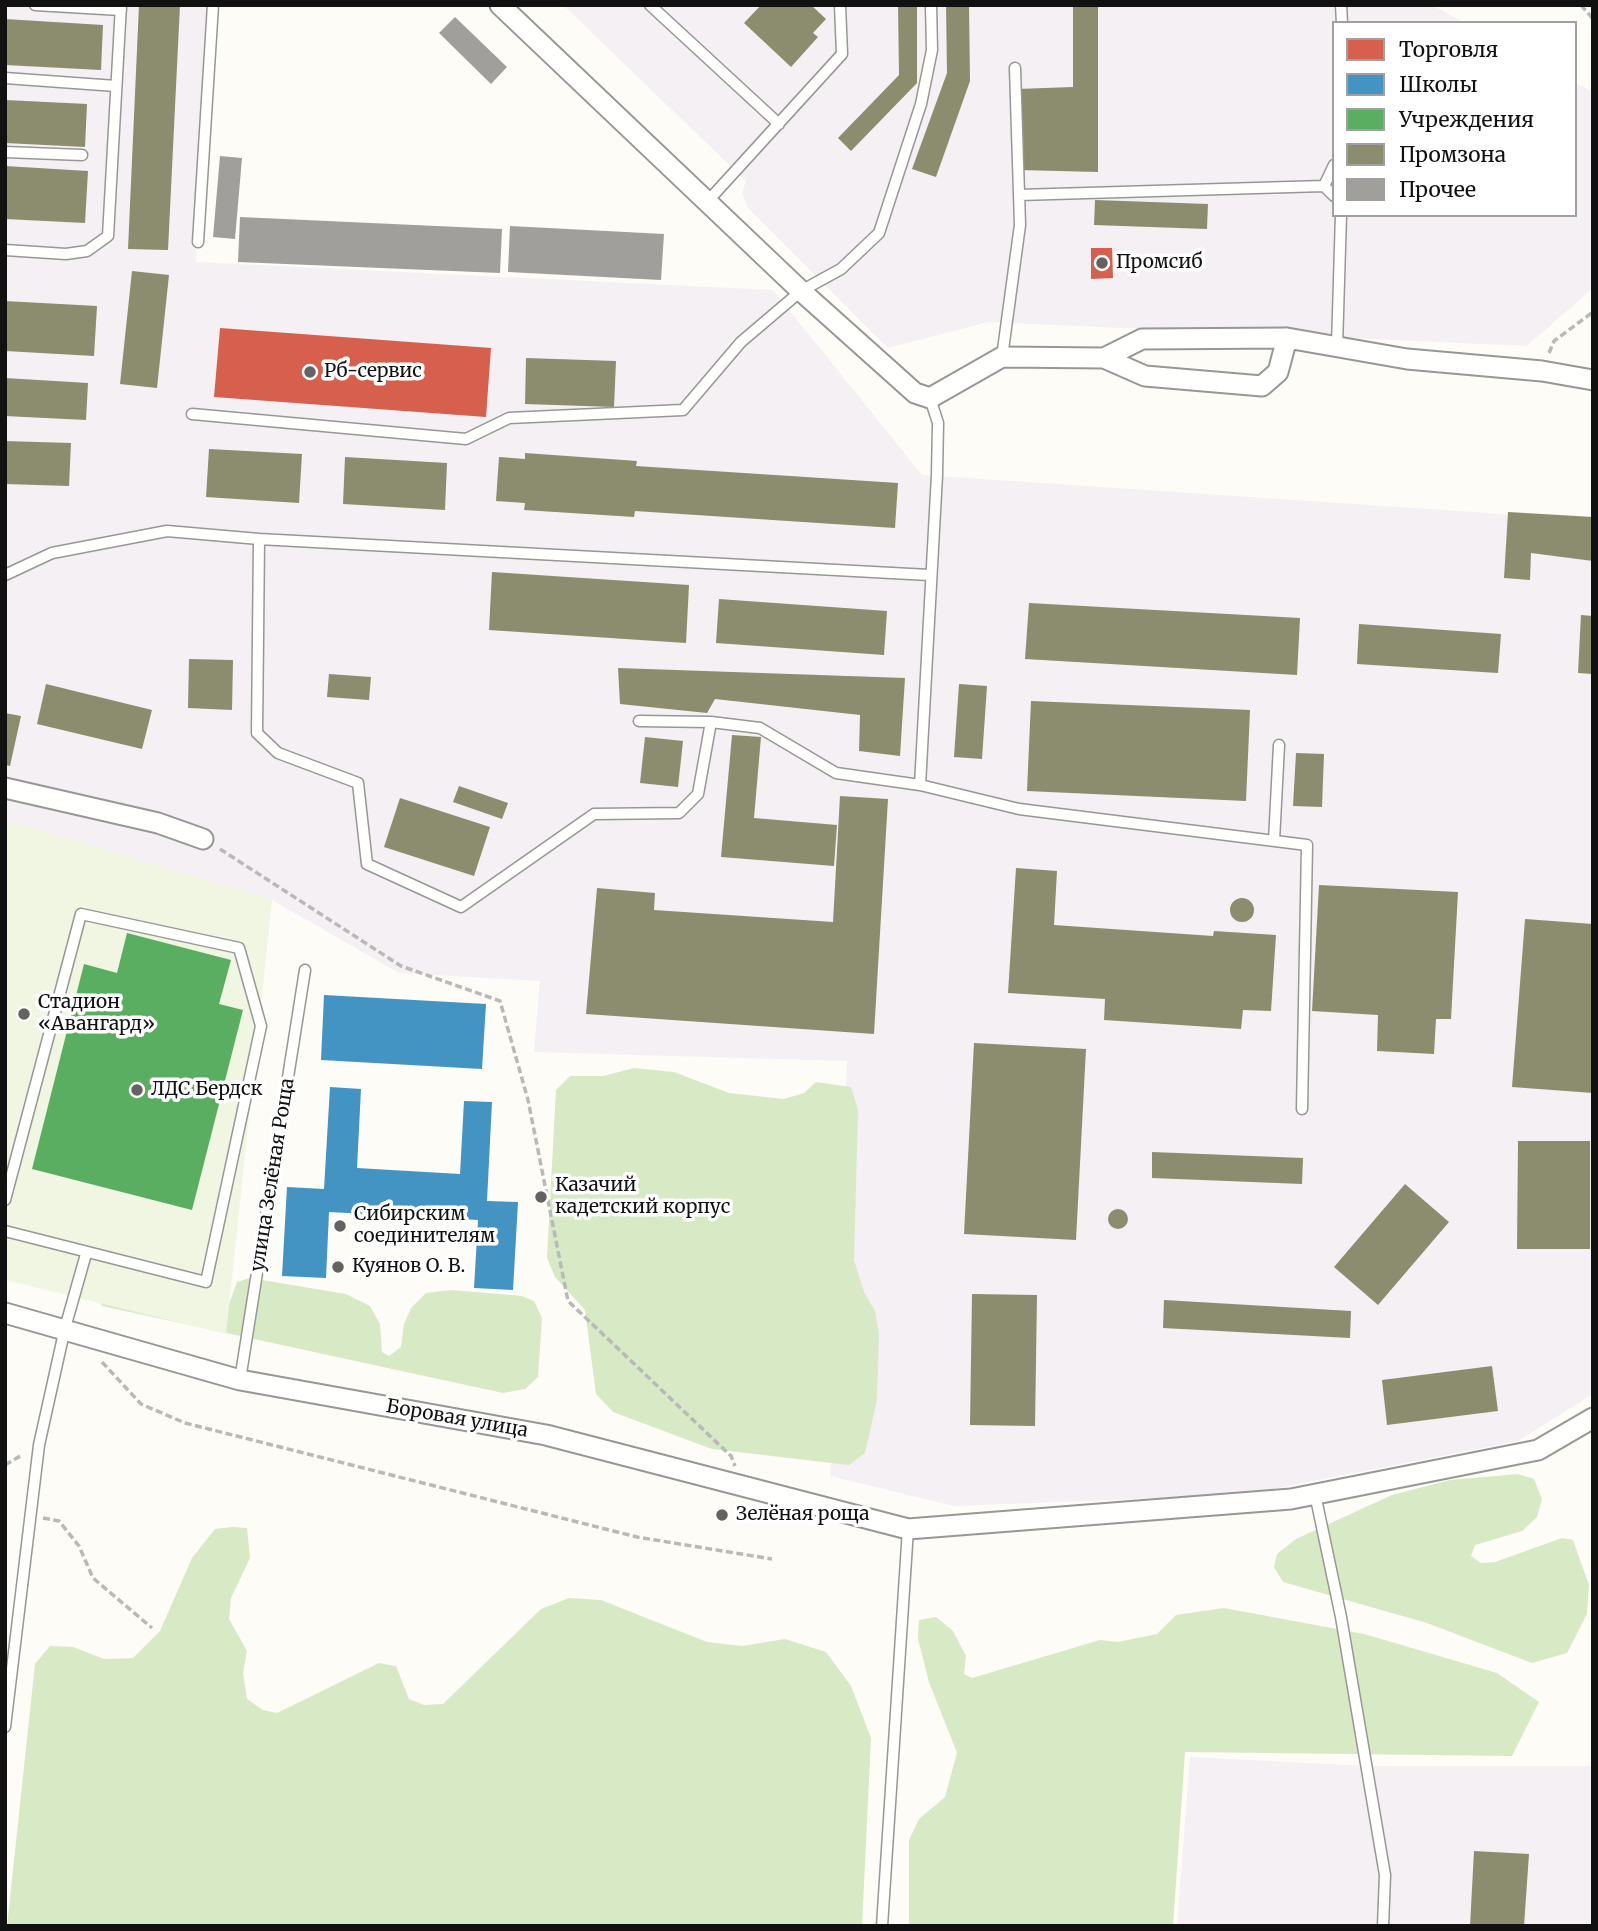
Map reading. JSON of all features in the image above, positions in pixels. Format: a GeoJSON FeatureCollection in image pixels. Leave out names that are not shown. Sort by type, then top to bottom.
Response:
{"type":"FeatureCollection","features":[{"type":"Feature","properties":{"kind":"street"},"geometry":{"type":"LineString","coordinates":[[500,5],[802,291],[915,393],[930,398],[1002,356],[1104,358],[1145,376],[1262,386],[1279,372],[1287,338]]}},
{"type":"Feature","properties":{"kind":"street"},"geometry":{"type":"LineString","coordinates":[[1104,358],[1142,339],[1287,338],[1407,359],[1542,371],[1593,380]]}},
{"type":"Feature","properties":{"kind":"street"},"geometry":{"type":"LineString","coordinates":[[5,788],[158,823],[203,839]]}},
{"type":"Feature","properties":{"kind":"street","name":"Боровая улица"},"geometry":{"type":"LineString","coordinates":[[5,1313],[240,1380],[546,1435],[908,1529],[1291,1499],[1538,1450],[1593,1418]]}},
{"type":"Feature","properties":{"kind":"lane"},"geometry":{"type":"LineString","coordinates":[[5,250],[66,254],[87,251],[108,236],[121,8],[34,5]]}},
{"type":"Feature","properties":{"kind":"lane"},"geometry":{"type":"LineString","coordinates":[[198,242],[213,5]]}},
{"type":"Feature","properties":{"kind":"lane"},"geometry":{"type":"LineString","coordinates":[[650,5],[779,124]]}},
{"type":"Feature","properties":{"kind":"lane"},"geometry":{"type":"LineString","coordinates":[[707,202],[842,54],[840,5]]}},
{"type":"Feature","properties":{"kind":"lane"},"geometry":{"type":"LineString","coordinates":[[192,414],[466,439],[509,418],[683,411],[741,342],[802,291],[841,269],[879,233],[921,104],[932,50],[932,5]]}},
{"type":"Feature","properties":{"kind":"lane"},"geometry":{"type":"LineString","coordinates":[[1002,356],[1020,225],[1015,68]]}},
{"type":"Feature","properties":{"kind":"lane"},"geometry":{"type":"LineString","coordinates":[[5,78],[116,86]]}},
{"type":"Feature","properties":{"kind":"lane"},"geometry":{"type":"LineString","coordinates":[[5,152],[82,155]]}},
{"type":"Feature","properties":{"kind":"lane"},"geometry":{"type":"LineString","coordinates":[[1324,186],[1332,169]]}},
{"type":"Feature","properties":{"kind":"lane"},"geometry":{"type":"LineString","coordinates":[[1019,195],[1324,186],[1332,194]]}},
{"type":"Feature","properties":{"kind":"lane"},"geometry":{"type":"LineString","coordinates":[[1337,346],[1341,217]]}},
{"type":"Feature","properties":{"kind":"lane"},"geometry":{"type":"LineString","coordinates":[[920,785],[938,423],[930,398]]}},
{"type":"Feature","properties":{"kind":"lane"},"geometry":{"type":"LineString","coordinates":[[5,575],[52,553],[167,531],[259,539],[929,575]]}},
{"type":"Feature","properties":{"kind":"lane"},"geometry":{"type":"LineString","coordinates":[[259,539],[257,733],[278,754],[358,783],[367,864],[461,907],[594,814],[679,813],[698,794],[711,722]]}},
{"type":"Feature","properties":{"kind":"lane"},"geometry":{"type":"LineString","coordinates":[[639,721],[711,722],[760,728],[836,773],[920,785],[1019,808],[1307,845],[1302,1109]]}},
{"type":"Feature","properties":{"kind":"lane"},"geometry":{"type":"LineString","coordinates":[[1274,841],[1279,745]]}},
{"type":"Feature","properties":{"kind":"lane"},"geometry":{"type":"LineString","coordinates":[[5,1200],[81,914],[239,947],[261,1026],[206,1282],[86,1254],[5,1231]]}},
{"type":"Feature","properties":{"kind":"lane","name":"улица Зелёная Роща"},"geometry":{"type":"LineString","coordinates":[[240,1380],[305,970]]}},
{"type":"Feature","properties":{"kind":"lane"},"geometry":{"type":"LineString","coordinates":[[5,1727],[39,1445],[65,1328],[86,1254]]}},
{"type":"Feature","properties":{"kind":"lane"},"geometry":{"type":"LineString","coordinates":[[1315,1494],[1341,1617],[1383,1862],[1383,1926]]}},
{"type":"Feature","properties":{"kind":"lane"},"geometry":{"type":"LineString","coordinates":[[883,1926],[908,1529]]}},
{"type":"Feature","properties":{"kind":"path"},"geometry":{"type":"LineString","coordinates":[[1581,5],[1593,19]]}},
{"type":"Feature","properties":{"kind":"path"},"geometry":{"type":"LineString","coordinates":[[1542,371],[1554,341],[1593,312]]}},
{"type":"Feature","properties":{"kind":"path"},"geometry":{"type":"LineString","coordinates":[[203,839],[401,966],[500,1001],[528,1100],[568,1301],[731,1456],[742,1488]]}},
{"type":"Feature","properties":{"kind":"path"},"geometry":{"type":"LineString","coordinates":[[101,1361],[141,1404],[186,1423],[637,1537],[772,1559]]}},
{"type":"Feature","properties":{"kind":"path"},"geometry":{"type":"LineString","coordinates":[[31,1516],[59,1521],[79,1545],[93,1578],[152,1628]]}},
{"type":"Feature","properties":{"kind":"shaded area"},"geometry":{"type":"Polygon","coordinates":[[[5,5],[207,5],[196,262],[773,290],[922,475],[1593,520],[1593,1394],[1518,1441],[1241,1495],[954,1506],[830,1476],[847,1061],[534,1052],[540,981],[399,973],[272,900],[5,820],[5,5]]]}},
{"type":"Feature","properties":{"kind":"shaded area"},"geometry":{"type":"Polygon","coordinates":[[[563,5],[1432,5],[1461,21],[1332,21],[1332,217],[1577,217],[1577,84],[1593,92],[1593,288],[1527,346],[988,322],[888,348],[748,208],[742,193],[746,181],[563,5]]]}},
{"type":"Feature","properties":{"kind":"shaded area"},"geometry":{"type":"Polygon","coordinates":[[[1190,1757],[1367,1766],[1593,1766],[1593,1926],[1177,1926],[1190,1757]]]}},
{"type":"Feature","properties":{"kind":"green space"},"geometry":{"type":"Polygon","coordinates":[[[5,820],[272,900],[226,1334],[5,1280],[5,820]]]}},
{"type":"Feature","properties":{"kind":"green space"},"geometry":{"type":"Polygon","coordinates":[[[634,1068],[674,1072],[729,1093],[784,1099],[804,1093],[816,1082],[851,1087],[858,1110],[854,1260],[864,1292],[875,1311],[879,1334],[877,1400],[865,1453],[849,1465],[712,1449],[613,1412],[596,1394],[585,1310],[555,1277],[547,1258],[556,1090],[570,1076],[603,1076],[634,1068]]]}},
{"type":"Feature","properties":{"kind":"green space"},"geometry":{"type":"Polygon","coordinates":[[[250,1278],[346,1294],[370,1306],[380,1324],[382,1352],[389,1356],[401,1347],[404,1324],[411,1308],[426,1293],[451,1290],[522,1296],[534,1301],[542,1318],[538,1377],[525,1389],[503,1393],[102,1306],[96,1296],[228,1307],[237,1282],[250,1278]]]}},
{"type":"Feature","properties":{"kind":"green space"},"geometry":{"type":"Polygon","coordinates":[[[1518,1474],[1534,1479],[1542,1499],[1537,1517],[1522,1531],[1475,1545],[1471,1556],[1481,1563],[1495,1562],[1562,1538],[1573,1540],[1589,1585],[1587,1614],[1567,1653],[1532,1663],[1427,1623],[1283,1582],[1274,1567],[1277,1554],[1296,1539],[1392,1495],[1450,1480],[1518,1474]]]}},
{"type":"Feature","properties":{"kind":"green space"},"geometry":{"type":"Polygon","coordinates":[[[247,1528],[250,1558],[231,1598],[229,1619],[247,1651],[243,1673],[247,1699],[263,1710],[277,1713],[379,1663],[396,1666],[409,1699],[424,1705],[443,1704],[541,1609],[569,1598],[601,1600],[707,1642],[742,1646],[785,1639],[826,1652],[851,1686],[871,1738],[862,1926],[7,1926],[35,1664],[50,1646],[73,1647],[104,1659],[133,1658],[160,1631],[192,1558],[215,1529],[247,1528]]]}},
{"type":"Feature","properties":{"kind":"green space"},"geometry":{"type":"Polygon","coordinates":[[[1224,1608],[1364,1634],[1497,1673],[1539,1702],[1512,1756],[1185,1752],[1173,1926],[909,1926],[909,1840],[919,1819],[945,1797],[957,1753],[929,1682],[918,1639],[919,1620],[936,1617],[953,1631],[966,1656],[964,1674],[972,1678],[1100,1640],[1118,1642],[1157,1634],[1176,1615],[1224,1608]]]}},
{"type":"Feature","properties":{"kind":"building: Торговля","name":"Промсиб"},"geometry":{"type":"Polygon","coordinates":[[[1091,248],[1112,248],[1113,278],[1091,279],[1091,248]]]}},
{"type":"Feature","properties":{"kind":"building: Торговля"},"geometry":{"type":"Polygon","coordinates":[[[220,328],[491,348],[486,417],[214,397],[220,328]]]}},
{"type":"Feature","properties":{"kind":"building: Школы"},"geometry":{"type":"Polygon","coordinates":[[[324,995],[486,1004],[482,1069],[321,1060],[324,995]]]}},
{"type":"Feature","properties":{"kind":"building: Школы"},"geometry":{"type":"Polygon","coordinates":[[[330,1087],[361,1089],[357,1168],[460,1174],[464,1101],[492,1102],[487,1201],[518,1202],[513,1290],[474,1288],[478,1220],[329,1212],[326,1278],[282,1276],[287,1187],[324,1189],[330,1087]]]}},
{"type":"Feature","properties":{"kind":"building: Учреждения","name":"ЛДС Бердск"},"geometry":{"type":"Polygon","coordinates":[[[127,933],[231,960],[219,1004],[243,1010],[192,1210],[32,1169],[84,964],[117,973],[127,933]]]}},
{"type":"Feature","properties":{"kind":"building: Промзона"},"geometry":{"type":"Polygon","coordinates":[[[139,5],[180,5],[168,250],[128,249],[139,5]]]}},
{"type":"Feature","properties":{"kind":"building: Промзона"},"geometry":{"type":"Polygon","coordinates":[[[761,5],[811,5],[826,19],[813,33],[818,37],[791,67],[744,23],[761,5]]]}},
{"type":"Feature","properties":{"kind":"building: Промзона"},"geometry":{"type":"Polygon","coordinates":[[[898,5],[917,5],[917,83],[851,151],[838,138],[899,75],[898,5]]]}},
{"type":"Feature","properties":{"kind":"building: Промзона"},"geometry":{"type":"Polygon","coordinates":[[[946,5],[969,5],[970,81],[936,177],[912,169],[947,73],[946,5]]]}},
{"type":"Feature","properties":{"kind":"building: Промзона"},"geometry":{"type":"Polygon","coordinates":[[[1073,5],[1098,5],[1098,172],[1019,170],[1017,89],[1073,87],[1073,5]]]}},
{"type":"Feature","properties":{"kind":"building: Промзона"},"geometry":{"type":"Polygon","coordinates":[[[5,19],[103,25],[101,70],[5,65],[5,19]]]}},
{"type":"Feature","properties":{"kind":"building: Промзона"},"geometry":{"type":"Polygon","coordinates":[[[5,100],[87,104],[85,147],[5,143],[5,100]]]}},
{"type":"Feature","properties":{"kind":"building: Промзона"},"geometry":{"type":"Polygon","coordinates":[[[5,166],[88,171],[85,223],[5,219],[5,166]]]}},
{"type":"Feature","properties":{"kind":"building: Промзона"},"geometry":{"type":"Polygon","coordinates":[[[1095,200],[1208,204],[1207,229],[1094,225],[1095,200]]]}},
{"type":"Feature","properties":{"kind":"building: Промзона"},"geometry":{"type":"Polygon","coordinates":[[[132,271],[169,275],[157,388],[120,384],[132,271]]]}},
{"type":"Feature","properties":{"kind":"building: Промзона"},"geometry":{"type":"Polygon","coordinates":[[[5,301],[97,306],[94,356],[5,351],[5,301]]]}},
{"type":"Feature","properties":{"kind":"building: Промзона"},"geometry":{"type":"Polygon","coordinates":[[[526,358],[616,361],[614,407],[525,404],[526,358]]]}},
{"type":"Feature","properties":{"kind":"building: Промзона"},"geometry":{"type":"Polygon","coordinates":[[[5,378],[88,383],[86,420],[5,416],[5,378]]]}},
{"type":"Feature","properties":{"kind":"building: Промзона"},"geometry":{"type":"Polygon","coordinates":[[[5,441],[71,443],[69,486],[5,484],[5,441]]]}},
{"type":"Feature","properties":{"kind":"building: Промзона"},"geometry":{"type":"Polygon","coordinates":[[[209,449],[302,454],[299,503],[206,497],[209,449]]]}},
{"type":"Feature","properties":{"kind":"building: Промзона"},"geometry":{"type":"Polygon","coordinates":[[[525,453],[637,461],[636,466],[898,483],[895,528],[635,511],[634,517],[524,510],[525,503],[496,501],[499,457],[525,459],[525,453]]]}},
{"type":"Feature","properties":{"kind":"building: Промзона"},"geometry":{"type":"Polygon","coordinates":[[[345,457],[447,463],[445,510],[343,504],[345,457]]]}},
{"type":"Feature","properties":{"kind":"building: Промзона"},"geometry":{"type":"Polygon","coordinates":[[[1508,512],[1593,517],[1593,561],[1531,553],[1530,580],[1504,578],[1508,512]]]}},
{"type":"Feature","properties":{"kind":"building: Промзона"},"geometry":{"type":"Polygon","coordinates":[[[492,572],[689,585],[686,643],[489,630],[492,572]]]}},
{"type":"Feature","properties":{"kind":"building: Промзона"},"geometry":{"type":"Polygon","coordinates":[[[719,599],[887,611],[884,655],[716,643],[719,599]]]}},
{"type":"Feature","properties":{"kind":"building: Промзона"},"geometry":{"type":"Polygon","coordinates":[[[1029,603],[1300,618],[1297,675],[1025,659],[1029,603]]]}},
{"type":"Feature","properties":{"kind":"building: Промзона"},"geometry":{"type":"Polygon","coordinates":[[[1581,615],[1593,616],[1593,674],[1578,673],[1581,615]]]}},
{"type":"Feature","properties":{"kind":"building: Промзона"},"geometry":{"type":"Polygon","coordinates":[[[1359,624],[1501,634],[1498,673],[1357,664],[1359,624]]]}},
{"type":"Feature","properties":{"kind":"building: Промзона"},"geometry":{"type":"Polygon","coordinates":[[[189,659],[233,660],[232,710],[188,708],[189,659]]]}},
{"type":"Feature","properties":{"kind":"building: Промзона"},"geometry":{"type":"Polygon","coordinates":[[[618,668],[905,678],[900,756],[859,751],[860,715],[715,699],[707,713],[620,704],[618,668]]]}},
{"type":"Feature","properties":{"kind":"building: Промзона"},"geometry":{"type":"Polygon","coordinates":[[[329,674],[371,677],[369,700],[327,697],[329,674]]]}},
{"type":"Feature","properties":{"kind":"building: Промзона"},"geometry":{"type":"Polygon","coordinates":[[[46,684],[152,710],[142,749],[37,724],[46,684]]]}},
{"type":"Feature","properties":{"kind":"building: Промзона"},"geometry":{"type":"Polygon","coordinates":[[[959,684],[987,686],[982,759],[954,757],[959,684]]]}},
{"type":"Feature","properties":{"kind":"building: Промзона"},"geometry":{"type":"Polygon","coordinates":[[[1031,701],[1250,710],[1246,801],[1027,791],[1031,701]]]}},
{"type":"Feature","properties":{"kind":"building: Промзона"},"geometry":{"type":"Polygon","coordinates":[[[5,713],[21,716],[10,766],[5,765],[5,713]]]}},
{"type":"Feature","properties":{"kind":"building: Промзона"},"geometry":{"type":"Polygon","coordinates":[[[732,735],[761,737],[754,818],[837,825],[834,866],[721,857],[732,735]]]}},
{"type":"Feature","properties":{"kind":"building: Промзона"},"geometry":{"type":"Polygon","coordinates":[[[645,737],[683,741],[678,787],[640,783],[645,737]]]}},
{"type":"Feature","properties":{"kind":"building: Промзона"},"geometry":{"type":"Polygon","coordinates":[[[1296,753],[1324,754],[1322,807],[1293,806],[1296,753]]]}},
{"type":"Feature","properties":{"kind":"building: Промзона"},"geometry":{"type":"Polygon","coordinates":[[[459,786],[508,803],[502,819],[453,802],[459,786]]]}},
{"type":"Feature","properties":{"kind":"building: Промзона"},"geometry":{"type":"Polygon","coordinates":[[[840,796],[888,799],[874,1034],[586,1014],[597,888],[655,893],[654,910],[833,922],[840,796]]]}},
{"type":"Feature","properties":{"kind":"building: Промзона"},"geometry":{"type":"Polygon","coordinates":[[[400,798],[490,827],[474,876],[384,847],[400,798]]]}},
{"type":"Feature","properties":{"kind":"building: Промзона"},"geometry":{"type":"Polygon","coordinates":[[[1016,868],[1057,871],[1054,925],[1213,936],[1214,931],[1276,935],[1271,1011],[1243,1010],[1241,1029],[1104,1020],[1105,999],[1008,993],[1016,868]]]}},
{"type":"Feature","properties":{"kind":"building: Промзона"},"geometry":{"type":"Polygon","coordinates":[[[1319,885],[1458,892],[1451,1019],[1436,1019],[1434,1054],[1377,1051],[1378,1015],[1312,1011],[1319,885]]]}},
{"type":"Feature","properties":{"kind":"building: Промзона"},"geometry":{"type":"Polygon","coordinates":[[[1242,898],[1250,902],[1254,910],[1250,918],[1242,922],[1234,918],[1230,910],[1234,902],[1242,898]]]}},
{"type":"Feature","properties":{"kind":"building: Промзона"},"geometry":{"type":"Polygon","coordinates":[[[1525,919],[1593,924],[1593,1093],[1512,1087],[1525,919]]]}},
{"type":"Feature","properties":{"kind":"building: Промзона"},"geometry":{"type":"Polygon","coordinates":[[[974,1043],[1086,1049],[1076,1240],[964,1234],[974,1043]]]}},
{"type":"Feature","properties":{"kind":"building: Промзона"},"geometry":{"type":"Polygon","coordinates":[[[1518,1141],[1590,1141],[1590,1249],[1517,1249],[1518,1141]]]}},
{"type":"Feature","properties":{"kind":"building: Промзона"},"geometry":{"type":"Polygon","coordinates":[[[1152,1152],[1303,1158],[1302,1184],[1152,1178],[1152,1152]]]}},
{"type":"Feature","properties":{"kind":"building: Промзона"},"geometry":{"type":"Polygon","coordinates":[[[1405,1184],[1449,1222],[1378,1305],[1334,1267],[1405,1184]]]}},
{"type":"Feature","properties":{"kind":"building: Промзона"},"geometry":{"type":"Polygon","coordinates":[[[1118,1209],[1125,1212],[1128,1219],[1125,1226],[1118,1229],[1111,1226],[1108,1219],[1111,1212],[1118,1209]]]}},
{"type":"Feature","properties":{"kind":"building: Промзона"},"geometry":{"type":"Polygon","coordinates":[[[972,1294],[1037,1295],[1035,1426],[970,1425],[972,1294]]]}},
{"type":"Feature","properties":{"kind":"building: Промзона"},"geometry":{"type":"Polygon","coordinates":[[[1164,1300],[1351,1311],[1350,1338],[1163,1328],[1164,1300]]]}},
{"type":"Feature","properties":{"kind":"building: Промзона"},"geometry":{"type":"Polygon","coordinates":[[[1492,1366],[1498,1411],[1387,1425],[1382,1380],[1492,1366]]]}},
{"type":"Feature","properties":{"kind":"building: Промзона"},"geometry":{"type":"Polygon","coordinates":[[[1474,1851],[1529,1854],[1524,1926],[1470,1926],[1474,1851]]]}},
{"type":"Feature","properties":{"kind":"building: Прочее"},"geometry":{"type":"Polygon","coordinates":[[[455,17],[507,67],[491,84],[439,33],[455,17]]]}},
{"type":"Feature","properties":{"kind":"building: Прочее"},"geometry":{"type":"Polygon","coordinates":[[[220,156],[242,158],[235,239],[213,237],[220,156]]]}},
{"type":"Feature","properties":{"kind":"building: Прочее"},"geometry":{"type":"Polygon","coordinates":[[[240,217],[502,229],[500,273],[238,262],[240,217]]]}},
{"type":"Feature","properties":{"kind":"building: Прочее"},"geometry":{"type":"Polygon","coordinates":[[[510,226],[664,234],[661,280],[508,272],[510,226]]]}},
{"type":"Feature","properties":{"kind":"place","name":"Промсиб"},"geometry":{"type":"Point","coordinates":[1102,263]}},
{"type":"Feature","properties":{"kind":"place","name":"Рб-сервис"},"geometry":{"type":"Point","coordinates":[310,372]}},
{"type":"Feature","properties":{"kind":"place","name":"Стадион «Авангард»"},"geometry":{"type":"Point","coordinates":[24,1014]}},
{"type":"Feature","properties":{"kind":"place","name":"ЛДС Бердск"},"geometry":{"type":"Point","coordinates":[137,1090]}},
{"type":"Feature","properties":{"kind":"place","name":"Казачий кадетский корпус"},"geometry":{"type":"Point","coordinates":[541,1197]}},
{"type":"Feature","properties":{"kind":"place","name":"Сибирским соединителям"},"geometry":{"type":"Point","coordinates":[340,1226]}},
{"type":"Feature","properties":{"kind":"place","name":"Куянов О. В."},"geometry":{"type":"Point","coordinates":[338,1267]}},
{"type":"Feature","properties":{"kind":"place","name":"Зелёная роща"},"geometry":{"type":"Point","coordinates":[722,1515]}}]}
